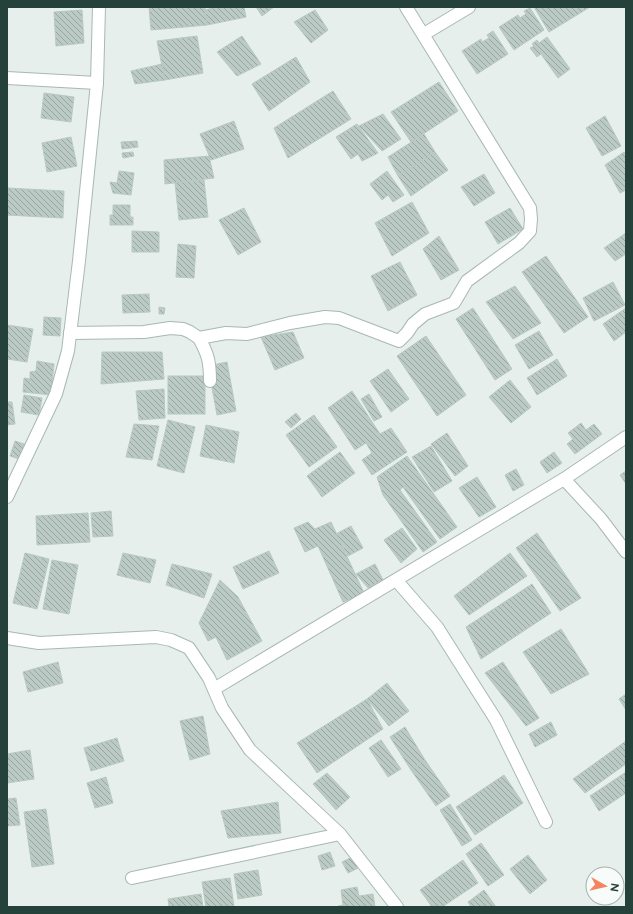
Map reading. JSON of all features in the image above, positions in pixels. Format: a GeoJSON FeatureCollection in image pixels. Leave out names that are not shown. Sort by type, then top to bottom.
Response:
{"type":"FeatureCollection","features":[{"type":"Feature","properties":{"kind":"street"},"geometry":{"type":"LineString","coordinates":[[7,497],[12,476],[56,394],[68,351],[97,83],[99,7]]}},
{"type":"Feature","properties":{"kind":"street"},"geometry":{"type":"LineString","coordinates":[[199,338],[226,333],[247,334],[290,323],[325,317],[340,318],[400,341],[413,324],[425,314],[454,303],[467,281],[519,243],[530,232],[530,208],[406,7]]}},
{"type":"Feature","properties":{"kind":"street"},"geometry":{"type":"LineString","coordinates":[[424,34],[469,7]]}},
{"type":"Feature","properties":{"kind":"street"},"geometry":{"type":"LineString","coordinates":[[7,78],[97,83]]}},
{"type":"Feature","properties":{"kind":"street"},"geometry":{"type":"LineString","coordinates":[[70,333],[144,332],[170,328],[190,332],[199,338],[207,352],[210,364],[210,380]]}},
{"type":"Feature","properties":{"kind":"street"},"geometry":{"type":"LineString","coordinates":[[214,689],[564,479],[626,437]]}},
{"type":"Feature","properties":{"kind":"street"},"geometry":{"type":"LineString","coordinates":[[564,479],[601,519],[626,552]]}},
{"type":"Feature","properties":{"kind":"street"},"geometry":{"type":"LineString","coordinates":[[396,580],[437,628],[496,720],[546,822]]}},
{"type":"Feature","properties":{"kind":"street"},"geometry":{"type":"LineString","coordinates":[[7,638],[39,643],[156,637],[171,640],[189,648],[209,678],[222,708],[250,750],[340,834],[397,907]]}},
{"type":"Feature","properties":{"kind":"street"},"geometry":{"type":"LineString","coordinates":[[132,878],[340,834]]}},
{"type":"Feature","properties":{"kind":"building"},"geometry":{"type":"Polygon","coordinates":[[[149,7],[205,7],[207,25],[151,30],[149,7]]]}},
{"type":"Feature","properties":{"kind":"building"},"geometry":{"type":"Polygon","coordinates":[[[216,7],[244,7],[246,17],[207,25],[205,10],[216,7]]]}},
{"type":"Feature","properties":{"kind":"building"},"geometry":{"type":"Polygon","coordinates":[[[256,7],[274,7],[262,16],[256,7]]]}},
{"type":"Feature","properties":{"kind":"building"},"geometry":{"type":"Polygon","coordinates":[[[534,7],[590,7],[549,32],[534,7]]]}},
{"type":"Feature","properties":{"kind":"building"},"geometry":{"type":"Polygon","coordinates":[[[530,8],[544,30],[514,50],[499,27],[518,15],[520,18],[526,14],[524,11],[530,8]]]}},
{"type":"Feature","properties":{"kind":"building"},"geometry":{"type":"Polygon","coordinates":[[[82,10],[84,43],[56,46],[54,12],[82,10]]]}},
{"type":"Feature","properties":{"kind":"building"},"geometry":{"type":"Polygon","coordinates":[[[315,10],[328,30],[311,43],[294,22],[315,10]]]}},
{"type":"Feature","properties":{"kind":"building"},"geometry":{"type":"Polygon","coordinates":[[[493,31],[508,54],[477,74],[462,51],[481,39],[482,42],[489,38],[487,35],[493,31]]]}},
{"type":"Feature","properties":{"kind":"building"},"geometry":{"type":"Polygon","coordinates":[[[197,36],[203,73],[165,80],[157,41],[197,36]]]}},
{"type":"Feature","properties":{"kind":"building"},"geometry":{"type":"Polygon","coordinates":[[[242,36],[261,64],[237,76],[217,52],[242,36]]]}},
{"type":"Feature","properties":{"kind":"building"},"geometry":{"type":"Polygon","coordinates":[[[547,37],[570,69],[558,78],[541,54],[537,57],[530,48],[534,46],[532,44],[537,40],[539,43],[547,37]]]}},
{"type":"Feature","properties":{"kind":"building"},"geometry":{"type":"Polygon","coordinates":[[[296,57],[310,82],[269,111],[252,84],[296,57]]]}},
{"type":"Feature","properties":{"kind":"building"},"geometry":{"type":"Polygon","coordinates":[[[162,64],[165,80],[135,84],[131,71],[162,64]]]}},
{"type":"Feature","properties":{"kind":"building"},"geometry":{"type":"Polygon","coordinates":[[[439,82],[458,111],[411,142],[391,112],[439,82]]]}},
{"type":"Feature","properties":{"kind":"building"},"geometry":{"type":"Polygon","coordinates":[[[333,91],[351,119],[288,158],[274,128],[333,91]]]}},
{"type":"Feature","properties":{"kind":"building"},"geometry":{"type":"Polygon","coordinates":[[[44,93],[74,97],[71,122],[41,118],[44,93]]]}},
{"type":"Feature","properties":{"kind":"building"},"geometry":{"type":"Polygon","coordinates":[[[383,114],[401,139],[382,151],[359,126],[383,114]]]}},
{"type":"Feature","properties":{"kind":"building"},"geometry":{"type":"Polygon","coordinates":[[[605,116],[621,146],[602,156],[586,128],[605,116]]]}},
{"type":"Feature","properties":{"kind":"building"},"geometry":{"type":"Polygon","coordinates":[[[234,121],[244,149],[211,160],[200,134],[234,121]]]}},
{"type":"Feature","properties":{"kind":"building"},"geometry":{"type":"Polygon","coordinates":[[[357,124],[378,153],[362,161],[358,154],[351,159],[336,137],[357,124]]]}},
{"type":"Feature","properties":{"kind":"building"},"geometry":{"type":"Polygon","coordinates":[[[424,134],[435,152],[398,176],[388,157],[424,134]]]}},
{"type":"Feature","properties":{"kind":"building"},"geometry":{"type":"Polygon","coordinates":[[[71,137],[77,166],[47,172],[42,143],[71,137]]]}},
{"type":"Feature","properties":{"kind":"building"},"geometry":{"type":"Polygon","coordinates":[[[137,141],[138,147],[122,149],[121,142],[137,141]]]}},
{"type":"Feature","properties":{"kind":"building"},"geometry":{"type":"Polygon","coordinates":[[[133,152],[134,156],[123,158],[122,153],[133,152]]]}},
{"type":"Feature","properties":{"kind":"building"},"geometry":{"type":"Polygon","coordinates":[[[435,152],[448,170],[411,196],[398,176],[435,152]]]}},
{"type":"Feature","properties":{"kind":"building"},"geometry":{"type":"Polygon","coordinates":[[[624,152],[626,156],[626,190],[620,193],[605,165],[624,152]]]}},
{"type":"Feature","properties":{"kind":"building"},"geometry":{"type":"Polygon","coordinates":[[[209,156],[214,178],[165,184],[164,160],[209,156]]]}},
{"type":"Feature","properties":{"kind":"building"},"geometry":{"type":"Polygon","coordinates":[[[119,171],[134,173],[131,195],[113,193],[110,182],[117,183],[119,171]]]}},
{"type":"Feature","properties":{"kind":"building"},"geometry":{"type":"Polygon","coordinates":[[[387,171],[404,195],[393,202],[388,195],[382,200],[370,184],[387,171]]]}},
{"type":"Feature","properties":{"kind":"building"},"geometry":{"type":"Polygon","coordinates":[[[484,174],[495,193],[474,206],[461,187],[484,174]]]}},
{"type":"Feature","properties":{"kind":"building"},"geometry":{"type":"Polygon","coordinates":[[[204,180],[208,217],[179,220],[175,183],[204,180]]]}},
{"type":"Feature","properties":{"kind":"building"},"geometry":{"type":"Polygon","coordinates":[[[7,188],[64,191],[63,218],[7,215],[7,188]]]}},
{"type":"Feature","properties":{"kind":"building"},"geometry":{"type":"Polygon","coordinates":[[[412,202],[429,233],[392,256],[375,223],[412,202]]]}},
{"type":"Feature","properties":{"kind":"building"},"geometry":{"type":"Polygon","coordinates":[[[113,205],[130,205],[130,217],[133,217],[133,225],[110,225],[110,215],[113,215],[113,205]]]}},
{"type":"Feature","properties":{"kind":"building"},"geometry":{"type":"Polygon","coordinates":[[[244,208],[261,242],[238,255],[219,220],[244,208]]]}},
{"type":"Feature","properties":{"kind":"building"},"geometry":{"type":"Polygon","coordinates":[[[510,208],[523,229],[498,244],[485,222],[510,208]]]}},
{"type":"Feature","properties":{"kind":"building"},"geometry":{"type":"Polygon","coordinates":[[[132,231],[159,232],[159,252],[132,252],[132,231]]]}},
{"type":"Feature","properties":{"kind":"building"},"geometry":{"type":"Polygon","coordinates":[[[626,233],[626,254],[615,261],[604,248],[626,233]]]}},
{"type":"Feature","properties":{"kind":"building"},"geometry":{"type":"Polygon","coordinates":[[[439,236],[459,270],[441,280],[423,249],[439,236]]]}},
{"type":"Feature","properties":{"kind":"building"},"geometry":{"type":"Polygon","coordinates":[[[178,244],[196,246],[194,278],[176,277],[178,244]]]}},
{"type":"Feature","properties":{"kind":"building"},"geometry":{"type":"Polygon","coordinates":[[[546,256],[588,317],[564,333],[522,272],[546,256]]]}},
{"type":"Feature","properties":{"kind":"building"},"geometry":{"type":"Polygon","coordinates":[[[400,262],[417,295],[388,311],[371,276],[400,262]]]}},
{"type":"Feature","properties":{"kind":"building"},"geometry":{"type":"Polygon","coordinates":[[[613,282],[625,305],[594,321],[583,298],[613,282]]]}},
{"type":"Feature","properties":{"kind":"building"},"geometry":{"type":"Polygon","coordinates":[[[515,286],[541,323],[513,339],[486,302],[515,286]]]}},
{"type":"Feature","properties":{"kind":"building"},"geometry":{"type":"Polygon","coordinates":[[[149,294],[150,312],[123,313],[122,295],[149,294]]]}},
{"type":"Feature","properties":{"kind":"building"},"geometry":{"type":"Polygon","coordinates":[[[159,307],[165,308],[164,314],[159,314],[159,307]]]}},
{"type":"Feature","properties":{"kind":"building"},"geometry":{"type":"Polygon","coordinates":[[[473,308],[512,369],[495,380],[456,319],[473,308]]]}},
{"type":"Feature","properties":{"kind":"building"},"geometry":{"type":"Polygon","coordinates":[[[626,308],[626,332],[614,341],[603,324],[626,308]]]}},
{"type":"Feature","properties":{"kind":"building"},"geometry":{"type":"Polygon","coordinates":[[[44,317],[61,318],[60,336],[43,335],[44,317]]]}},
{"type":"Feature","properties":{"kind":"building"},"geometry":{"type":"Polygon","coordinates":[[[7,325],[33,329],[27,362],[7,359],[7,325]]]}},
{"type":"Feature","properties":{"kind":"building"},"geometry":{"type":"Polygon","coordinates":[[[539,331],[553,355],[529,369],[515,345],[539,331]]]}},
{"type":"Feature","properties":{"kind":"building"},"geometry":{"type":"Polygon","coordinates":[[[293,332],[304,358],[275,370],[261,337],[293,332]]]}},
{"type":"Feature","properties":{"kind":"building"},"geometry":{"type":"Polygon","coordinates":[[[426,336],[466,395],[437,416],[397,356],[426,336]]]}},
{"type":"Feature","properties":{"kind":"building"},"geometry":{"type":"Polygon","coordinates":[[[102,352],[162,352],[164,379],[101,384],[102,352]]]}},
{"type":"Feature","properties":{"kind":"building"},"geometry":{"type":"Polygon","coordinates":[[[557,359],[567,376],[537,395],[527,378],[557,359]]]}},
{"type":"Feature","properties":{"kind":"building"},"geometry":{"type":"Polygon","coordinates":[[[37,361],[54,364],[51,395],[23,392],[24,378],[30,379],[30,372],[36,371],[37,361]]]}},
{"type":"Feature","properties":{"kind":"building"},"geometry":{"type":"Polygon","coordinates":[[[227,362],[236,411],[217,415],[208,366],[227,362]]]}},
{"type":"Feature","properties":{"kind":"building"},"geometry":{"type":"Polygon","coordinates":[[[388,369],[409,399],[391,412],[370,381],[388,369]]]}},
{"type":"Feature","properties":{"kind":"building"},"geometry":{"type":"Polygon","coordinates":[[[168,376],[205,376],[205,414],[168,414],[168,376]]]}},
{"type":"Feature","properties":{"kind":"building"},"geometry":{"type":"Polygon","coordinates":[[[510,380],[531,407],[511,423],[489,397],[510,380]]]}},
{"type":"Feature","properties":{"kind":"building"},"geometry":{"type":"Polygon","coordinates":[[[164,389],[165,418],[139,420],[136,391],[164,389]]]}},
{"type":"Feature","properties":{"kind":"building"},"geometry":{"type":"Polygon","coordinates":[[[352,391],[380,434],[391,428],[407,452],[372,475],[362,460],[372,453],[366,443],[355,450],[328,408],[352,391]]]}},
{"type":"Feature","properties":{"kind":"building"},"geometry":{"type":"Polygon","coordinates":[[[369,394],[382,417],[374,421],[361,399],[369,394]]]}},
{"type":"Feature","properties":{"kind":"building"},"geometry":{"type":"Polygon","coordinates":[[[24,395],[42,398],[39,415],[21,412],[24,395]]]}},
{"type":"Feature","properties":{"kind":"building"},"geometry":{"type":"Polygon","coordinates":[[[7,402],[12,402],[15,424],[7,425],[7,402]]]}},
{"type":"Feature","properties":{"kind":"building"},"geometry":{"type":"Polygon","coordinates":[[[296,413],[301,419],[291,428],[285,422],[296,413]]]}},
{"type":"Feature","properties":{"kind":"building"},"geometry":{"type":"Polygon","coordinates":[[[314,415],[337,447],[309,467],[286,435],[314,415]]]}},
{"type":"Feature","properties":{"kind":"building"},"geometry":{"type":"Polygon","coordinates":[[[168,420],[195,427],[184,473],[157,466],[168,420]]]}},
{"type":"Feature","properties":{"kind":"building"},"geometry":{"type":"Polygon","coordinates":[[[581,423],[586,430],[594,424],[602,434],[575,454],[567,444],[573,439],[568,433],[581,423]]]}},
{"type":"Feature","properties":{"kind":"building"},"geometry":{"type":"Polygon","coordinates":[[[134,424],[159,426],[152,460],[126,457],[134,424]]]}},
{"type":"Feature","properties":{"kind":"building"},"geometry":{"type":"Polygon","coordinates":[[[206,425],[239,432],[234,463],[200,456],[206,425]]]}},
{"type":"Feature","properties":{"kind":"building"},"geometry":{"type":"Polygon","coordinates":[[[447,433],[468,466],[455,476],[431,444],[447,433]]]}},
{"type":"Feature","properties":{"kind":"building"},"geometry":{"type":"Polygon","coordinates":[[[15,441],[27,445],[22,460],[10,456],[15,441]]]}},
{"type":"Feature","properties":{"kind":"building"},"geometry":{"type":"Polygon","coordinates":[[[431,446],[452,481],[434,492],[412,457],[431,446]]]}},
{"type":"Feature","properties":{"kind":"building"},"geometry":{"type":"Polygon","coordinates":[[[340,452],[355,473],[322,497],[307,476],[340,452]]]}},
{"type":"Feature","properties":{"kind":"building"},"geometry":{"type":"Polygon","coordinates":[[[554,452],[562,463],[547,473],[540,462],[554,452]]]}},
{"type":"Feature","properties":{"kind":"building"},"geometry":{"type":"Polygon","coordinates":[[[407,456],[457,527],[440,539],[403,487],[400,490],[437,542],[423,552],[383,495],[377,477],[407,456]]]}},
{"type":"Feature","properties":{"kind":"building"},"geometry":{"type":"Polygon","coordinates":[[[516,469],[524,485],[513,491],[505,475],[516,469]]]}},
{"type":"Feature","properties":{"kind":"building"},"geometry":{"type":"Polygon","coordinates":[[[626,471],[626,484],[620,475],[626,471]]]}},
{"type":"Feature","properties":{"kind":"building"},"geometry":{"type":"Polygon","coordinates":[[[477,477],[496,507],[479,517],[459,488],[477,477]]]}},
{"type":"Feature","properties":{"kind":"building"},"geometry":{"type":"Polygon","coordinates":[[[111,511],[113,536],[93,537],[91,513],[111,511]]]}},
{"type":"Feature","properties":{"kind":"building"},"geometry":{"type":"Polygon","coordinates":[[[88,513],[90,542],[37,545],[36,516],[88,513]]]}},
{"type":"Feature","properties":{"kind":"building"},"geometry":{"type":"Polygon","coordinates":[[[308,522],[315,529],[331,522],[364,593],[343,602],[318,546],[305,552],[294,528],[308,522]]]}},
{"type":"Feature","properties":{"kind":"building"},"geometry":{"type":"Polygon","coordinates":[[[351,526],[363,548],[348,556],[336,534],[351,526]]]}},
{"type":"Feature","properties":{"kind":"building"},"geometry":{"type":"Polygon","coordinates":[[[402,528],[417,549],[401,563],[384,540],[402,528]]]}},
{"type":"Feature","properties":{"kind":"building"},"geometry":{"type":"Polygon","coordinates":[[[537,533],[581,598],[560,611],[516,548],[537,533]]]}},
{"type":"Feature","properties":{"kind":"building"},"geometry":{"type":"Polygon","coordinates":[[[269,551],[279,573],[243,589],[233,567],[269,551]]]}},
{"type":"Feature","properties":{"kind":"building"},"geometry":{"type":"Polygon","coordinates":[[[25,553],[49,559],[37,609],[13,603],[25,553]]]}},
{"type":"Feature","properties":{"kind":"building"},"geometry":{"type":"Polygon","coordinates":[[[123,553],[156,560],[150,583],[117,575],[123,553]]]}},
{"type":"Feature","properties":{"kind":"building"},"geometry":{"type":"Polygon","coordinates":[[[510,553],[527,576],[469,615],[454,596],[510,553]]]}},
{"type":"Feature","properties":{"kind":"building"},"geometry":{"type":"Polygon","coordinates":[[[52,560],[78,565],[69,614],[43,609],[52,560]]]}},
{"type":"Feature","properties":{"kind":"building"},"geometry":{"type":"Polygon","coordinates":[[[172,564],[212,574],[204,598],[166,585],[172,564]]]}},
{"type":"Feature","properties":{"kind":"building"},"geometry":{"type":"Polygon","coordinates":[[[375,564],[383,580],[368,588],[356,574],[375,564]]]}},
{"type":"Feature","properties":{"kind":"building"},"geometry":{"type":"Polygon","coordinates":[[[220,580],[238,597],[262,641],[227,660],[216,637],[208,641],[199,623],[220,580]]]}},
{"type":"Feature","properties":{"kind":"building"},"geometry":{"type":"Polygon","coordinates":[[[532,584],[551,613],[481,659],[466,627],[532,584]]]}},
{"type":"Feature","properties":{"kind":"building"},"geometry":{"type":"Polygon","coordinates":[[[561,629],[589,674],[551,694],[523,652],[561,629]]]}},
{"type":"Feature","properties":{"kind":"building"},"geometry":{"type":"Polygon","coordinates":[[[58,662],[63,683],[28,692],[23,672],[58,662]]]}},
{"type":"Feature","properties":{"kind":"building"},"geometry":{"type":"Polygon","coordinates":[[[503,662],[539,718],[526,726],[485,673],[503,662]]]}},
{"type":"Feature","properties":{"kind":"building"},"geometry":{"type":"Polygon","coordinates":[[[387,683],[409,711],[389,726],[367,699],[387,683]]]}},
{"type":"Feature","properties":{"kind":"building"},"geometry":{"type":"Polygon","coordinates":[[[626,694],[626,710],[619,699],[626,694]]]}},
{"type":"Feature","properties":{"kind":"building"},"geometry":{"type":"Polygon","coordinates":[[[367,699],[383,729],[317,773],[297,743],[367,699]]]}},
{"type":"Feature","properties":{"kind":"building"},"geometry":{"type":"Polygon","coordinates":[[[203,716],[210,754],[190,760],[180,721],[203,716]]]}},
{"type":"Feature","properties":{"kind":"building"},"geometry":{"type":"Polygon","coordinates":[[[551,722],[557,735],[535,747],[529,734],[551,722]]]}},
{"type":"Feature","properties":{"kind":"building"},"geometry":{"type":"Polygon","coordinates":[[[405,727],[425,760],[411,770],[390,737],[405,727]]]}},
{"type":"Feature","properties":{"kind":"building"},"geometry":{"type":"Polygon","coordinates":[[[117,738],[124,761],[91,771],[84,748],[117,738]]]}},
{"type":"Feature","properties":{"kind":"building"},"geometry":{"type":"Polygon","coordinates":[[[381,740],[401,769],[388,777],[369,748],[381,740]]]}},
{"type":"Feature","properties":{"kind":"building"},"geometry":{"type":"Polygon","coordinates":[[[626,741],[626,764],[585,793],[573,779],[626,741]]]}},
{"type":"Feature","properties":{"kind":"building"},"geometry":{"type":"Polygon","coordinates":[[[30,750],[34,779],[7,783],[7,754],[30,750]]]}},
{"type":"Feature","properties":{"kind":"building"},"geometry":{"type":"Polygon","coordinates":[[[425,760],[450,796],[436,806],[411,770],[425,760]]]}},
{"type":"Feature","properties":{"kind":"building"},"geometry":{"type":"Polygon","coordinates":[[[626,772],[626,793],[599,811],[590,796],[626,772]]]}},
{"type":"Feature","properties":{"kind":"building"},"geometry":{"type":"Polygon","coordinates":[[[327,773],[350,797],[336,810],[313,784],[327,773]]]}},
{"type":"Feature","properties":{"kind":"building"},"geometry":{"type":"Polygon","coordinates":[[[504,775],[523,803],[475,835],[456,807],[504,775]]]}},
{"type":"Feature","properties":{"kind":"building"},"geometry":{"type":"Polygon","coordinates":[[[106,777],[113,803],[95,808],[87,783],[106,777]]]}},
{"type":"Feature","properties":{"kind":"building"},"geometry":{"type":"Polygon","coordinates":[[[16,798],[20,825],[7,826],[7,799],[16,798]]]}},
{"type":"Feature","properties":{"kind":"building"},"geometry":{"type":"Polygon","coordinates":[[[278,802],[281,833],[228,838],[221,811],[278,802]]]}},
{"type":"Feature","properties":{"kind":"building"},"geometry":{"type":"Polygon","coordinates":[[[450,804],[472,840],[462,846],[440,810],[450,804]]]}},
{"type":"Feature","properties":{"kind":"building"},"geometry":{"type":"Polygon","coordinates":[[[46,809],[54,864],[32,867],[24,812],[46,809]]]}},
{"type":"Feature","properties":{"kind":"building"},"geometry":{"type":"Polygon","coordinates":[[[481,843],[504,875],[488,886],[466,854],[481,843]]]}},
{"type":"Feature","properties":{"kind":"building"},"geometry":{"type":"Polygon","coordinates":[[[330,852],[335,866],[322,870],[318,856],[330,852]]]}},
{"type":"Feature","properties":{"kind":"building"},"geometry":{"type":"Polygon","coordinates":[[[528,855],[547,880],[530,894],[510,869],[528,855]]]}},
{"type":"Feature","properties":{"kind":"building"},"geometry":{"type":"Polygon","coordinates":[[[352,857],[358,868],[348,873],[342,862],[352,857]]]}},
{"type":"Feature","properties":{"kind":"building"},"geometry":{"type":"Polygon","coordinates":[[[463,860],[478,883],[442,907],[432,907],[420,890],[463,860]]]}},
{"type":"Feature","properties":{"kind":"building"},"geometry":{"type":"Polygon","coordinates":[[[258,870],[262,895],[238,899],[234,874],[258,870]]]}},
{"type":"Feature","properties":{"kind":"building"},"geometry":{"type":"Polygon","coordinates":[[[230,878],[234,907],[206,907],[202,882],[230,878]]]}},
{"type":"Feature","properties":{"kind":"building"},"geometry":{"type":"Polygon","coordinates":[[[357,887],[359,896],[373,894],[375,907],[338,907],[343,905],[341,890],[357,887]]]}},
{"type":"Feature","properties":{"kind":"building"},"geometry":{"type":"Polygon","coordinates":[[[484,890],[496,907],[471,907],[468,902],[484,890]]]}},
{"type":"Feature","properties":{"kind":"building"},"geometry":{"type":"Polygon","coordinates":[[[201,894],[203,907],[169,907],[168,899],[201,894]]]}}]}
